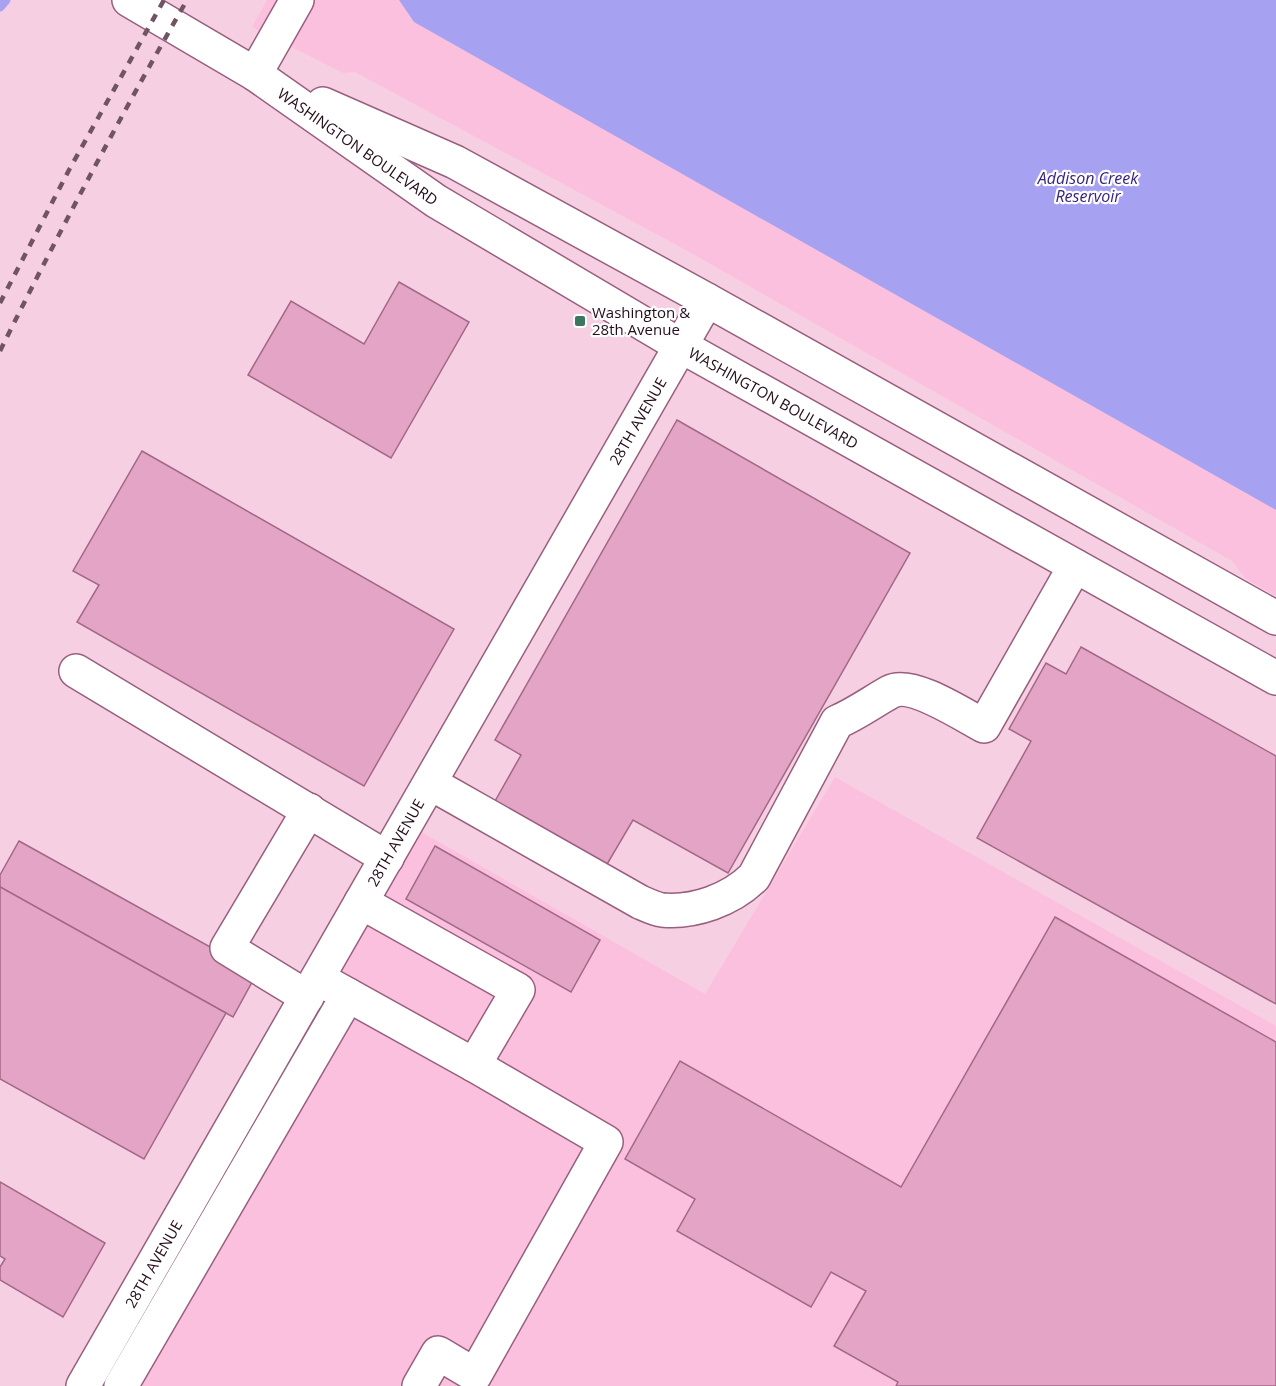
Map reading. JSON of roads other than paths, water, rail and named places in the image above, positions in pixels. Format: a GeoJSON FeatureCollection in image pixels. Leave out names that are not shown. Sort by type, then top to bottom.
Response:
{"type":"FeatureCollection","features":[{"type":"Feature","properties":{"kind":"street","name":"WASHINGTON BOULEVARD"},"geometry":{"type":"LineString","coordinates":[[129,0],[255,74],[436,201],[681,346],[1276,678]]}},
{"type":"Feature","properties":{"kind":"street"},"geometry":{"type":"LineString","coordinates":[[255,74],[297,0]]}},
{"type":"Feature","properties":{"kind":"street","name":"WASHINGTON BOULEVARD"},"geometry":{"type":"LineString","coordinates":[[255,74],[455,162],[1276,618]]}},
{"type":"Feature","properties":{"kind":"street","name":"28TH AVENUE"},"geometry":{"type":"LineString","coordinates":[[83,1386],[707,300]]}},
{"type":"Feature","properties":{"kind":"street"},"geometry":{"type":"LineString","coordinates":[[430,783],[640,902],[660,910],[702,906],[743,888],[754,877],[837,722],[854,715],[892,690],[904,690],[932,698],[984,726],[1075,566]]}},
{"type":"Feature","properties":{"kind":"street"},"geometry":{"type":"LineString","coordinates":[[76,671],[387,858]]}},
{"type":"Feature","properties":{"kind":"street"},"geometry":{"type":"LineString","coordinates":[[309,810],[227,948],[312,988],[348,995],[606,1142],[475,1375],[438,1353],[419,1386]]}},
{"type":"Feature","properties":{"kind":"street"},"geometry":{"type":"LineString","coordinates":[[361,902],[518,990],[474,1065]]}},
{"type":"Feature","properties":{"kind":"street"},"geometry":{"type":"LineString","coordinates":[[121,1386],[348,995]]}},
{"type":"Feature","properties":{"kind":"water","name":"Addison Creek Reservoir"},"geometry":{"type":"Polygon","coordinates":[[[399,0],[1276,0],[1276,510],[414,22],[399,0]]]}},
{"type":"Feature","properties":{"kind":"waterway"},"geometry":{"type":"LineString","coordinates":[[0,7],[6,0]]}},
{"type":"Feature","properties":{"kind":"railway"},"geometry":{"type":"LineString","coordinates":[[0,303],[69,170],[164,0]]}},
{"type":"Feature","properties":{"kind":"railway"},"geometry":{"type":"LineString","coordinates":[[0,351],[91,174],[187,0]]}},
{"type":"Feature","properties":{"kind":"place","name":"Washington & 28th Avenue"},"geometry":{"type":"Point","coordinates":[580,321]}}]}
